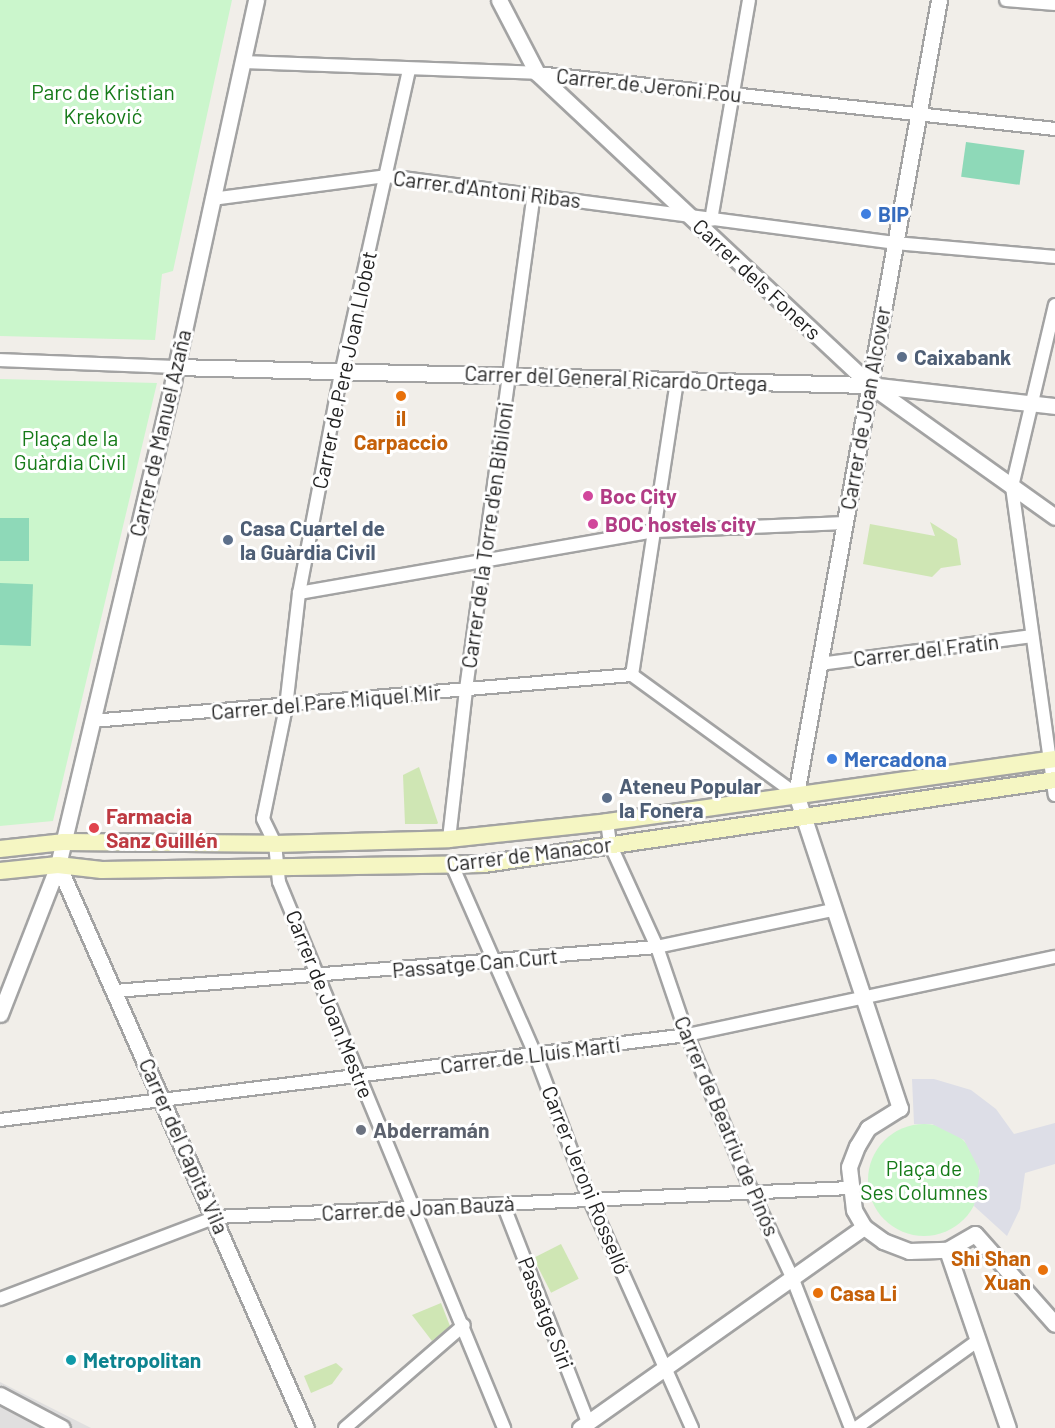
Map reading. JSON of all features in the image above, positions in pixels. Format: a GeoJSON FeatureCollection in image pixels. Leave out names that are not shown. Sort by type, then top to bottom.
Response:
{"type":"FeatureCollection","features":[{"type":"Feature","properties":{"kind":"main road","name":"Carrer de Manacor"},"geometry":{"type":"LineString","coordinates":[[0,849],[63,842],[275,844],[449,839],[608,822],[1052,759]]}},
{"type":"Feature","properties":{"kind":"main road","name":"Carrer de Manacor"},"geometry":{"type":"LineString","coordinates":[[0,871],[58,865],[102,870],[484,864],[801,816],[1054,785]]}},
{"type":"Feature","properties":{"kind":"street","name":"Carrer de Manuel Azaña"},"geometry":{"type":"LineString","coordinates":[[1,1008],[58,865],[176,367],[256,0]]}},
{"type":"Feature","properties":{"kind":"street","name":"Carrer dels Foners"},"geometry":{"type":"LineString","coordinates":[[500,0],[537,73],[870,385],[1055,517]]}},
{"type":"Feature","properties":{"kind":"street"},"geometry":{"type":"LineString","coordinates":[[711,220],[749,0]]}},
{"type":"Feature","properties":{"kind":"street","name":"Carrer de Joan Alcover"},"geometry":{"type":"LineString","coordinates":[[850,1188],[849,1167],[868,1128],[900,1108],[801,816],[796,794],[939,0]]}},
{"type":"Feature","properties":{"kind":"street"},"geometry":{"type":"LineString","coordinates":[[1006,0],[1055,4]]}},
{"type":"Feature","properties":{"kind":"street","name":"Carrer de Jeroni Pou"},"geometry":{"type":"LineString","coordinates":[[242,62],[537,73],[918,116],[1055,129]]}},
{"type":"Feature","properties":{"kind":"street","name":"Carrer de Pere Joan Llobet"},"geometry":{"type":"LineString","coordinates":[[275,844],[263,819],[286,707],[299,593],[341,373],[409,70]]}},
{"type":"Feature","properties":{"kind":"street","name":"Carrer d'Antoni Ribas"},"geometry":{"type":"LineString","coordinates":[[212,199],[387,176],[691,217]]}},
{"type":"Feature","properties":{"kind":"street","name":"Carrer de la Torre d'en Bibiloni"},"geometry":{"type":"LineString","coordinates":[[449,839],[466,689],[534,195]]}},
{"type":"Feature","properties":{"kind":"street"},"geometry":{"type":"LineString","coordinates":[[691,217],[895,243],[1055,257]]}},
{"type":"Feature","properties":{"kind":"street"},"geometry":{"type":"LineString","coordinates":[[1054,785],[1012,487],[1055,305]]}},
{"type":"Feature","properties":{"kind":"street"},"geometry":{"type":"LineString","coordinates":[[0,360],[176,367]]}},
{"type":"Feature","properties":{"kind":"street","name":"Carrer del General Ricardo Ortega"},"geometry":{"type":"LineString","coordinates":[[176,367],[341,373],[510,373],[870,385],[1055,406]]}},
{"type":"Feature","properties":{"kind":"street"},"geometry":{"type":"LineString","coordinates":[[677,380],[656,531],[632,675],[796,794]]}},
{"type":"Feature","properties":{"kind":"street"},"geometry":{"type":"LineString","coordinates":[[299,593],[656,531],[845,524]]}},
{"type":"Feature","properties":{"kind":"street","name":"Carrer del Fratín"},"geometry":{"type":"LineString","coordinates":[[820,664],[1032,636]]}},
{"type":"Feature","properties":{"kind":"street","name":"Carrer del Pare Miquel Mir"},"geometry":{"type":"LineString","coordinates":[[92,721],[286,707],[632,675]]}},
{"type":"Feature","properties":{"kind":"street","name":"Carrer de Beatriu de Pinós"},"geometry":{"type":"LineString","coordinates":[[608,822],[610,844],[657,947],[687,1035],[752,1192],[792,1277],[851,1428]]}},
{"type":"Feature","properties":{"kind":"street","name":"Carrer de Joan Mestre"},"geometry":{"type":"LineString","coordinates":[[275,844],[279,882],[413,1208],[464,1325],[504,1428]]}},
{"type":"Feature","properties":{"kind":"street","name":"Carrer del Capità Vila"},"geometry":{"type":"LineString","coordinates":[[58,865],[216,1217],[306,1428]]}},
{"type":"Feature","properties":{"kind":"street","name":"Carrer Jeroni Rosselló"},"geometry":{"type":"LineString","coordinates":[[452,865],[535,1054],[590,1200],[667,1365],[692,1428]]}},
{"type":"Feature","properties":{"kind":"street","name":"Passatge Can Curt"},"geometry":{"type":"LineString","coordinates":[[115,991],[496,962],[657,947],[833,910]]}},
{"type":"Feature","properties":{"kind":"street","name":"Carrer de Lluís Martí"},"geometry":{"type":"LineString","coordinates":[[0,1120],[687,1035],[1055,957]]}},
{"type":"Feature","properties":{"kind":"street"},"geometry":{"type":"LineString","coordinates":[[850,1188],[854,1210],[864,1227],[883,1241],[909,1251],[947,1250],[975,1234],[1055,1324]]}},
{"type":"Feature","properties":{"kind":"street","name":"Carrer de Joan Bauzà"},"geometry":{"type":"LineString","coordinates":[[0,1299],[216,1217],[850,1188]]}},
{"type":"Feature","properties":{"kind":"street","name":"Passatge Siri"},"geometry":{"type":"LineString","coordinates":[[503,1204],[584,1425]]}},
{"type":"Feature","properties":{"kind":"street"},"geometry":{"type":"LineString","coordinates":[[584,1425],[864,1227]]}},
{"type":"Feature","properties":{"kind":"street"},"geometry":{"type":"LineString","coordinates":[[947,1250],[1008,1428]]}},
{"type":"Feature","properties":{"kind":"street"},"geometry":{"type":"LineString","coordinates":[[345,1428],[464,1325]]}},
{"type":"Feature","properties":{"kind":"street"},"geometry":{"type":"LineString","coordinates":[[856,1428],[977,1341]]}},
{"type":"Feature","properties":{"kind":"street"},"geometry":{"type":"LineString","coordinates":[[0,1395],[62,1428]]}},
{"type":"Feature","properties":{"kind":"shaded area"},"geometry":{"type":"Polygon","coordinates":[[[912,1079],[934,1079],[971,1090],[996,1109],[1014,1134],[1055,1123],[1055,1164],[1025,1173],[1020,1209],[1007,1236],[974,1206],[980,1171],[964,1140],[932,1124],[914,1124],[912,1079]]]}},
{"type":"Feature","properties":{"kind":"shaded area"},"geometry":{"type":"Polygon","coordinates":[[[0,1382],[91,1428],[0,1428],[0,1382]]]}},
{"type":"Feature","properties":{"kind":"green space","name":"Parc de Kristian Kreković"},"geometry":{"type":"Polygon","coordinates":[[[0,0],[232,0],[173,271],[162,274],[155,340],[0,336],[0,0]]]}},
{"type":"Feature","properties":{"kind":"green space"},"geometry":{"type":"Polygon","coordinates":[[[966,142],[1024,150],[1020,185],[961,177],[966,142]]]}},
{"type":"Feature","properties":{"kind":"green space","name":"Plaça de la Guàrdia Civil"},"geometry":{"type":"Polygon","coordinates":[[[0,379],[157,383],[53,821],[0,826],[0,379]]]}},
{"type":"Feature","properties":{"kind":"green space"},"geometry":{"type":"Polygon","coordinates":[[[0,518],[29,518],[29,561],[0,561],[0,518]]]}},
{"type":"Feature","properties":{"kind":"green space"},"geometry":{"type":"Polygon","coordinates":[[[930,522],[957,539],[961,565],[941,568],[932,577],[863,564],[870,524],[935,536],[930,522]]]}},
{"type":"Feature","properties":{"kind":"green space"},"geometry":{"type":"Polygon","coordinates":[[[0,583],[33,584],[31,646],[0,645],[0,583]]]}},
{"type":"Feature","properties":{"kind":"green space"},"geometry":{"type":"Polygon","coordinates":[[[419,767],[437,824],[405,824],[403,775],[419,767]]]}},
{"type":"Feature","properties":{"kind":"green space","name":"Plaça de Ses Columnes"},"geometry":{"type":"Polygon","coordinates":[[[924,1124],[945,1128],[964,1140],[976,1159],[980,1180],[976,1201],[964,1220],[945,1232],[924,1236],[903,1232],[884,1220],[872,1201],[868,1180],[872,1159],[884,1140],[903,1128],[924,1124]]]}},
{"type":"Feature","properties":{"kind":"green space"},"geometry":{"type":"Polygon","coordinates":[[[561,1244],[579,1279],[551,1293],[533,1258],[561,1244]]]}},
{"type":"Feature","properties":{"kind":"green space"},"geometry":{"type":"Polygon","coordinates":[[[441,1303],[450,1326],[432,1341],[412,1315],[441,1303]]]}},
{"type":"Feature","properties":{"kind":"green space"},"geometry":{"type":"Polygon","coordinates":[[[336,1363],[343,1369],[332,1384],[311,1393],[304,1376],[336,1363]]]}},
{"type":"Feature","properties":{"kind":"place","name":"BIP"},"geometry":{"type":"Point","coordinates":[866,214]}},
{"type":"Feature","properties":{"kind":"place","name":"Caixabank"},"geometry":{"type":"Point","coordinates":[902,357]}},
{"type":"Feature","properties":{"kind":"place","name":"il Carpaccio"},"geometry":{"type":"Point","coordinates":[401,396]}},
{"type":"Feature","properties":{"kind":"place","name":"Boc City"},"geometry":{"type":"Point","coordinates":[588,496]}},
{"type":"Feature","properties":{"kind":"place","name":"BOC hostels city"},"geometry":{"type":"Point","coordinates":[593,524]}},
{"type":"Feature","properties":{"kind":"place","name":"Casa Cuartel de la Guàrdia Civil"},"geometry":{"type":"Point","coordinates":[228,540]}},
{"type":"Feature","properties":{"kind":"place","name":"Mercadona"},"geometry":{"type":"Point","coordinates":[832,759]}},
{"type":"Feature","properties":{"kind":"place","name":"Ateneu Popular la Fonera"},"geometry":{"type":"Point","coordinates":[607,798]}},
{"type":"Feature","properties":{"kind":"place","name":"Farmacia Sanz Guillén"},"geometry":{"type":"Point","coordinates":[94,828]}},
{"type":"Feature","properties":{"kind":"place","name":"Abderramán"},"geometry":{"type":"Point","coordinates":[361,1130]}},
{"type":"Feature","properties":{"kind":"place","name":"Shi Shan Xuan"},"geometry":{"type":"Point","coordinates":[1043,1270]}},
{"type":"Feature","properties":{"kind":"place","name":"Casa Li"},"geometry":{"type":"Point","coordinates":[818,1293]}},
{"type":"Feature","properties":{"kind":"place","name":"Metropolitan"},"geometry":{"type":"Point","coordinates":[71,1360]}}]}
